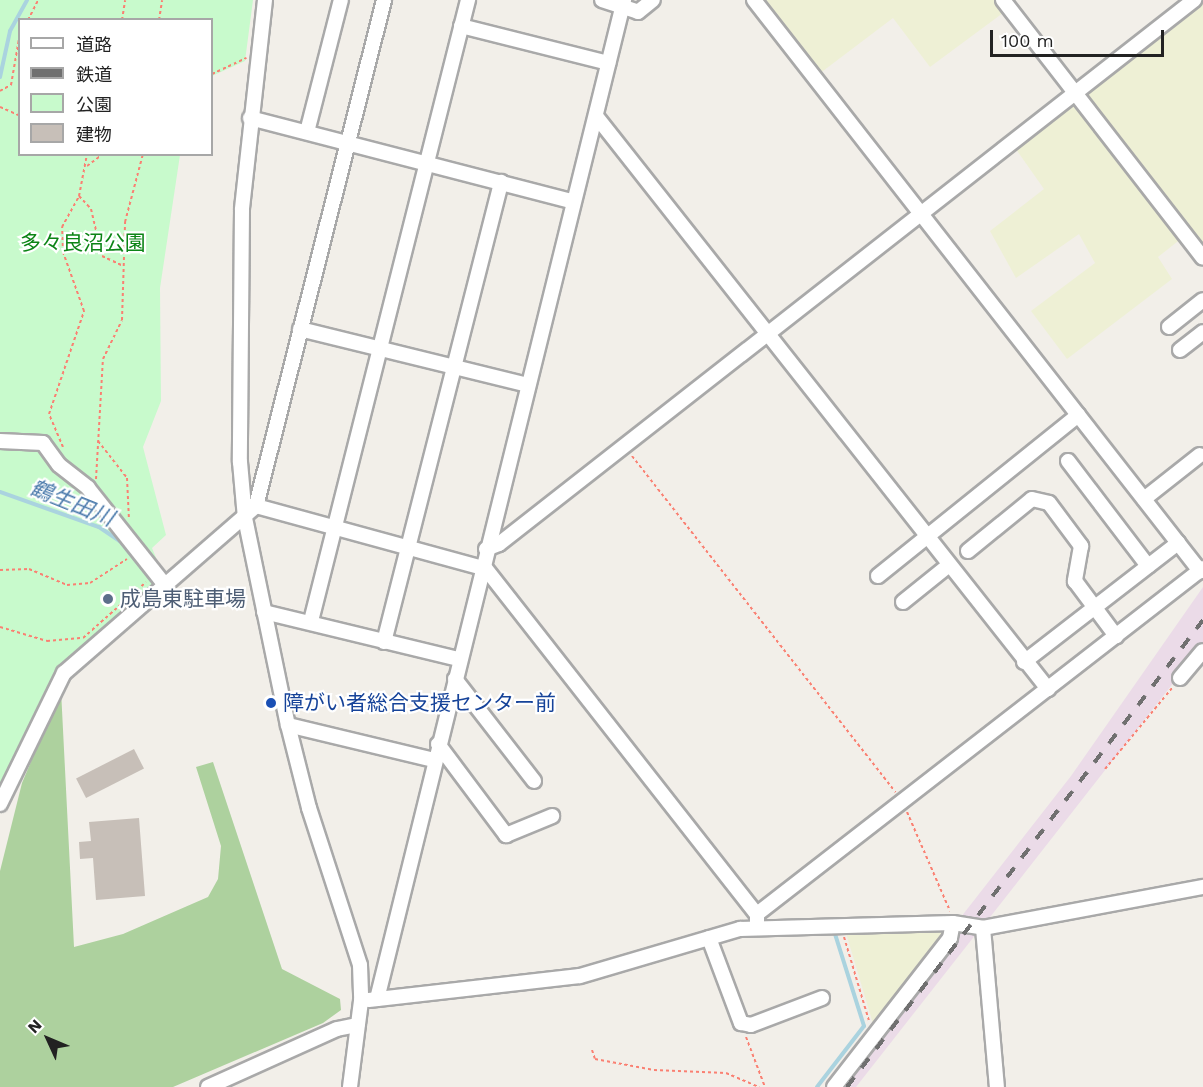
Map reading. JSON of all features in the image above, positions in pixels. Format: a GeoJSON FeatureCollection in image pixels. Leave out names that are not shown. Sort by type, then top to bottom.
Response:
{"type":"FeatureCollection","features":[{"type":"Feature","properties":{"kind":"street"},"geometry":{"type":"LineString","coordinates":[[265,0],[250,118],[242,210],[240,436],[245,518],[288,725],[316,833],[355,941],[361,1001],[350,1087]]}},
{"type":"Feature","properties":{"kind":"street"},"geometry":{"type":"LineString","coordinates":[[307,132],[341,0]]}},
{"type":"Feature","properties":{"kind":"street"},"geometry":{"type":"LineString","coordinates":[[0,804],[64,673],[245,518],[256,506],[384,0]]}},
{"type":"Feature","properties":{"kind":"street"},"geometry":{"type":"LineString","coordinates":[[311,621],[468,0]]}},
{"type":"Feature","properties":{"kind":"street"},"geometry":{"type":"LineString","coordinates":[[602,0],[623,3],[638,12],[653,0]]}},
{"type":"Feature","properties":{"kind":"street"},"geometry":{"type":"LineString","coordinates":[[361,1001],[580,976],[709,938],[757,921],[903,802],[1201,570],[754,0]]}},
{"type":"Feature","properties":{"kind":"street"},"geometry":{"type":"LineString","coordinates":[[1002,0],[1203,258]]}},
{"type":"Feature","properties":{"kind":"street"},"geometry":{"type":"LineString","coordinates":[[486,549],[624,446],[1194,0]]}},
{"type":"Feature","properties":{"kind":"street"},"geometry":{"type":"LineString","coordinates":[[377,999],[486,549],[623,3]]}},
{"type":"Feature","properties":{"kind":"street"},"geometry":{"type":"LineString","coordinates":[[461,26],[608,63]]}},
{"type":"Feature","properties":{"kind":"street"},"geometry":{"type":"LineString","coordinates":[[596,116],[890,487],[1024,662],[1048,689]]}},
{"type":"Feature","properties":{"kind":"street"},"geometry":{"type":"LineString","coordinates":[[250,118],[572,201]]}},
{"type":"Feature","properties":{"kind":"street"},"geometry":{"type":"LineString","coordinates":[[384,642],[501,182]]}},
{"type":"Feature","properties":{"kind":"street"},"geometry":{"type":"LineString","coordinates":[[1169,327],[1203,300]]}},
{"type":"Feature","properties":{"kind":"street"},"geometry":{"type":"LineString","coordinates":[[300,329],[528,385]]}},
{"type":"Feature","properties":{"kind":"street"},"geometry":{"type":"LineString","coordinates":[[1180,350],[1203,332]]}},
{"type":"Feature","properties":{"kind":"street"},"geometry":{"type":"LineString","coordinates":[[878,576],[1078,415]]}},
{"type":"Feature","properties":{"kind":"street"},"geometry":{"type":"LineString","coordinates":[[16,432],[43,443],[93,496],[131,546],[165,585]]}},
{"type":"Feature","properties":{"kind":"street"},"geometry":{"type":"LineString","coordinates":[[0,441],[43,443]]}},
{"type":"Feature","properties":{"kind":"street"},"geometry":{"type":"LineString","coordinates":[[1144,499],[1200,455]]}},
{"type":"Feature","properties":{"kind":"street"},"geometry":{"type":"LineString","coordinates":[[1068,461],[1148,566]]}},
{"type":"Feature","properties":{"kind":"street"},"geometry":{"type":"LineString","coordinates":[[968,551],[1032,499],[1049,503],[1081,546],[1075,581],[1116,636]]}},
{"type":"Feature","properties":{"kind":"street"},"geometry":{"type":"LineString","coordinates":[[256,506],[482,566],[757,921],[842,926],[953,923],[983,928],[1203,887]]}},
{"type":"Feature","properties":{"kind":"street"},"geometry":{"type":"LineString","coordinates":[[1024,662],[1178,543]]}},
{"type":"Feature","properties":{"kind":"street"},"geometry":{"type":"LineString","coordinates":[[903,602],[949,565]]}},
{"type":"Feature","properties":{"kind":"street"},"geometry":{"type":"LineString","coordinates":[[264,612],[311,621],[384,642],[459,659]]}},
{"type":"Feature","properties":{"kind":"street"},"geometry":{"type":"LineString","coordinates":[[1180,678],[1203,651]]}},
{"type":"Feature","properties":{"kind":"street"},"geometry":{"type":"LineString","coordinates":[[455,679],[534,781]]}},
{"type":"Feature","properties":{"kind":"street"},"geometry":{"type":"LineString","coordinates":[[288,725],[302,724],[434,760]]}},
{"type":"Feature","properties":{"kind":"street"},"geometry":{"type":"LineString","coordinates":[[438,744],[506,835],[552,816]]}},
{"type":"Feature","properties":{"kind":"street"},"geometry":{"type":"LineString","coordinates":[[834,1087],[950,938],[953,923]]}},
{"type":"Feature","properties":{"kind":"street"},"geometry":{"type":"LineString","coordinates":[[983,928],[997,1087]]}},
{"type":"Feature","properties":{"kind":"street"},"geometry":{"type":"LineString","coordinates":[[709,938],[741,1023],[751,1025],[822,998]]}},
{"type":"Feature","properties":{"kind":"street"},"geometry":{"type":"LineString","coordinates":[[208,1087],[337,1029],[358,1025]]}},
{"type":"Feature","properties":{"kind":"path"},"geometry":{"type":"LineString","coordinates":[[29,18],[38,0]]}},
{"type":"Feature","properties":{"kind":"path"},"geometry":{"type":"LineString","coordinates":[[122,18],[124,0]]}},
{"type":"Feature","properties":{"kind":"path"},"geometry":{"type":"LineString","coordinates":[[159,18],[162,0]]}},
{"type":"Feature","properties":{"kind":"path"},"geometry":{"type":"LineString","coordinates":[[0,91],[11,85],[18,45]]}},
{"type":"Feature","properties":{"kind":"path"},"geometry":{"type":"LineString","coordinates":[[213,74],[248,57]]}},
{"type":"Feature","properties":{"kind":"path"},"geometry":{"type":"LineString","coordinates":[[0,107],[18,115]]}},
{"type":"Feature","properties":{"kind":"path"},"geometry":{"type":"LineString","coordinates":[[67,453],[49,414],[84,311],[63,252],[62,227],[79,196],[87,166],[87,156]]}},
{"type":"Feature","properties":{"kind":"path"},"geometry":{"type":"LineString","coordinates":[[87,166],[100,156]]}},
{"type":"Feature","properties":{"kind":"path"},"geometry":{"type":"LineString","coordinates":[[93,496],[104,359],[122,320],[123,266],[131,184],[142,156]]}},
{"type":"Feature","properties":{"kind":"path"},"geometry":{"type":"LineString","coordinates":[[79,196],[91,209],[102,256],[123,266]]}},
{"type":"Feature","properties":{"kind":"path"},"geometry":{"type":"LineString","coordinates":[[0,570],[29,569],[67,585],[90,583],[131,546],[128,478],[98,441]]}},
{"type":"Feature","properties":{"kind":"path"},"geometry":{"type":"LineString","coordinates":[[624,446],[903,802],[953,923]]}},
{"type":"Feature","properties":{"kind":"path"},"geometry":{"type":"LineString","coordinates":[[0,627],[47,641],[83,638],[150,578]]}},
{"type":"Feature","properties":{"kind":"path"},"geometry":{"type":"LineString","coordinates":[[1105,769],[1180,678]]}},
{"type":"Feature","properties":{"kind":"path"},"geometry":{"type":"LineString","coordinates":[[842,926],[875,1032]]}},
{"type":"Feature","properties":{"kind":"path"},"geometry":{"type":"LineString","coordinates":[[741,1023],[765,1087]]}},
{"type":"Feature","properties":{"kind":"path"},"geometry":{"type":"LineString","coordinates":[[592,1050],[595,1059],[654,1070],[726,1073],[759,1087]]}},
{"type":"Feature","properties":{"kind":"shaded area"},"geometry":{"type":"Polygon","coordinates":[[[1203,587],[1203,645],[987,921],[961,917],[1071,776],[1203,587]]]}},
{"type":"Feature","properties":{"kind":"shaded area"},"geometry":{"type":"Polygon","coordinates":[[[960,929],[976,934],[856,1087],[838,1087],[960,929]]]}},
{"type":"Feature","properties":{"kind":"green space","name":"多々良沼公園"},"geometry":{"type":"Polygon","coordinates":[[[0,0],[253,0],[245,61],[213,76],[213,18],[18,18],[18,156],[180,156],[160,288],[161,401],[143,447],[166,535],[152,548],[164,577],[63,669],[0,799],[0,0]]]}},
{"type":"Feature","properties":{"kind":"green space"},"geometry":{"type":"Polygon","coordinates":[[[762,0],[999,0],[1007,10],[930,67],[893,18],[819,74],[762,0]]]}},
{"type":"Feature","properties":{"kind":"green space"},"geometry":{"type":"Polygon","coordinates":[[[1199,0],[1203,0],[1203,250],[1082,96],[1199,0]]]}},
{"type":"Feature","properties":{"kind":"green space"},"geometry":{"type":"Polygon","coordinates":[[[1074,97],[1182,238],[1158,257],[1172,279],[1067,359],[1031,311],[1095,263],[1079,234],[1016,278],[990,231],[1044,189],[1013,145],[1074,97]]]}},
{"type":"Feature","properties":{"kind":"green space"},"geometry":{"type":"Polygon","coordinates":[[[61,690],[74,947],[123,934],[208,897],[218,879],[221,846],[196,767],[213,762],[282,969],[340,999],[341,1010],[323,1023],[173,1087],[0,1087],[0,871],[22,783],[61,690]]]}},
{"type":"Feature","properties":{"kind":"green space"},"geometry":{"type":"Polygon","coordinates":[[[943,930],[947,935],[874,1027],[846,933],[943,930]]]}},
{"type":"Feature","properties":{"kind":"building"},"geometry":{"type":"Polygon","coordinates":[[[134,749],[144,769],[86,798],[76,779],[134,749]]]}},
{"type":"Feature","properties":{"kind":"building"},"geometry":{"type":"Polygon","coordinates":[[[139,818],[145,896],[96,900],[93,858],[80,859],[79,842],[91,841],[89,822],[139,818]]]}},
{"type":"Feature","properties":{"kind":"waterway"},"geometry":{"type":"LineString","coordinates":[[0,77],[10,31],[27,0]]}},
{"type":"Feature","properties":{"kind":"waterway","name":"鶴生田川"},"geometry":{"type":"LineString","coordinates":[[0,492],[99,527],[120,541],[150,578]]}},
{"type":"Feature","properties":{"kind":"waterway","name":"鶴生田川"},"geometry":{"type":"LineString","coordinates":[[817,1087],[864,1026],[835,934]]}},
{"type":"Feature","properties":{"kind":"railway"},"geometry":{"type":"LineString","coordinates":[[847,1087],[1203,620]]}},
{"type":"Feature","properties":{"kind":"place","name":"成島東駐車場"},"geometry":{"type":"Point","coordinates":[108,599]}},
{"type":"Feature","properties":{"kind":"place","name":"障がい者総合支援センター前"},"geometry":{"type":"Point","coordinates":[271,703]}}]}
